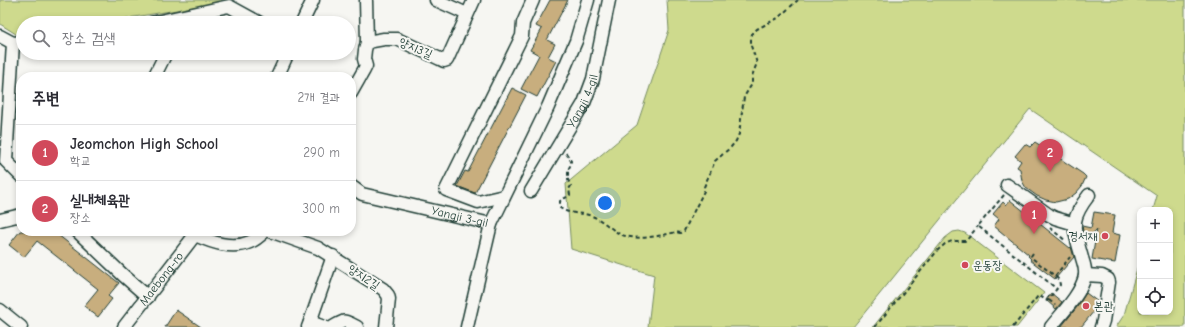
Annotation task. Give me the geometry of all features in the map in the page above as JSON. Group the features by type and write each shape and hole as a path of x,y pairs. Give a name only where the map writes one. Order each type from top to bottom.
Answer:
{"street":[{"path":"305,16 313,0"},
{"path":"356,84 366,66 364,59 367,42 366,0"},
{"path":"436,0 468,14"},
{"name":"양지3길","path":"367,42 397,39 444,61 447,60 474,0"},
{"path":"504,196 478,202 446,190 522,36 523,23 533,0"},
{"path":"491,224 548,107 576,41 588,0"},
{"name":"Yangji 4-gil","path":"531,191 584,103 593,79 609,0"},
{"path":"195,16 229,6 247,16"},
{"path":"0,36 16,41"},
{"path":"16,60 6,161 16,171"},
{"path":"156,72 162,60"},
{"path":"279,72 285,60"},
{"path":"1007,189 1049,215 1075,224"},
{"name":"Yangji 3-gil","path":"356,190 362,194 491,224 467,327"},
{"path":"1052,327 1081,289 1085,275 1085,268 1078,248 1074,229 1077,213 1089,195"},
{"path":"0,220 16,216"},
{"path":"83,236 123,276 148,297"},
{"name":"Maebong-ro","path":"124,327 194,236"},
{"path":"201,236 214,243 235,245 249,242 258,236"},
{"name":"양지2길","path":"284,236 318,248 333,256 383,289 388,294 389,299 386,327"},
{"name":"양지2길","path":"324,327 309,324 333,256"},
{"path":"1085,275 1102,276 1108,279 1109,282 1101,327"},
{"path":"0,310 21,327"},
{"path":"333,327 341,321 344,321 357,327"}],"path":[{"path":"562,139 565,152 571,161 568,170 568,180 571,186 569,189 570,195 560,201 560,208 566,212 594,217 620,234 627,236 652,237 676,232 684,232 704,191 716,161 731,147 739,134 744,97 752,84 752,76 757,63 752,46 752,34 757,29 778,18 798,0"},
{"path":"875,327 938,250 945,244 952,241 966,241 1007,189"},
{"path":"978,226 1057,289"},
{"path":"1048,226 1078,248 1055,276"},
{"path":"1013,327 1038,296 1047,301 1057,289 1060,282 1060,280 1032,258 1031,256 1033,253"}],"green space":[{"path":"0,0 228,0 213,4 140,16 16,16 16,34 0,24"},
{"path":"667,0 1185,0 1185,327 1116,327 1124,315 1137,269 1137,315 1173,315 1173,207 1154,207 1157,196 1030,109 853,327 648,327 654,275 571,249 566,184 637,125 669,30"},
{"name":"운동장","path":"959,231 965,233 1044,293 1017,327 873,327 945,238 953,232"}],"building":[{"path":"550,0 568,0 547,40 555,44 548,57 556,61 537,97 521,89 539,55 530,50 542,29 536,26"},
{"path":"512,88 526,95 475,193 457,186 465,171 468,172"},
{"path":"1035,142 1086,177 1082,186 1068,199 1056,202 1046,200 1037,196 1026,188 1022,181 1020,169 1017,167 1021,161 1015,156 1025,144 1030,147"},
{"path":"1010,200 1070,248 1071,247 1074,257 1055,279 1030,260 1029,255 994,226 999,219 993,214 1003,202 1006,205"},
{"name":"경서재","path":"1094,212 1115,215 1112,233 1120,235 1115,263 1092,259 1097,229 1085,242 1082,226 1091,228"},
{"path":"16,236 59,236 119,283 108,296 112,299 98,317 84,306 98,289 37,241 24,257 9,245"},
{"path":"1051,293 1062,302 1056,309 1046,300"},
{"name":"본관","path":"1086,293 1098,302 1098,306 1081,327 1061,327 1077,307"},
{"path":"176,310 201,327 165,327"}],"place":[{"name":"실내체육관","path":"1050,172"},
{"name":"Jeomchon High School","path":"1034,234"},
{"name":"경서재","path":"1105,236"},
{"name":"운동장","path":"965,265"},
{"name":"본관","path":"1086,306"}]}
